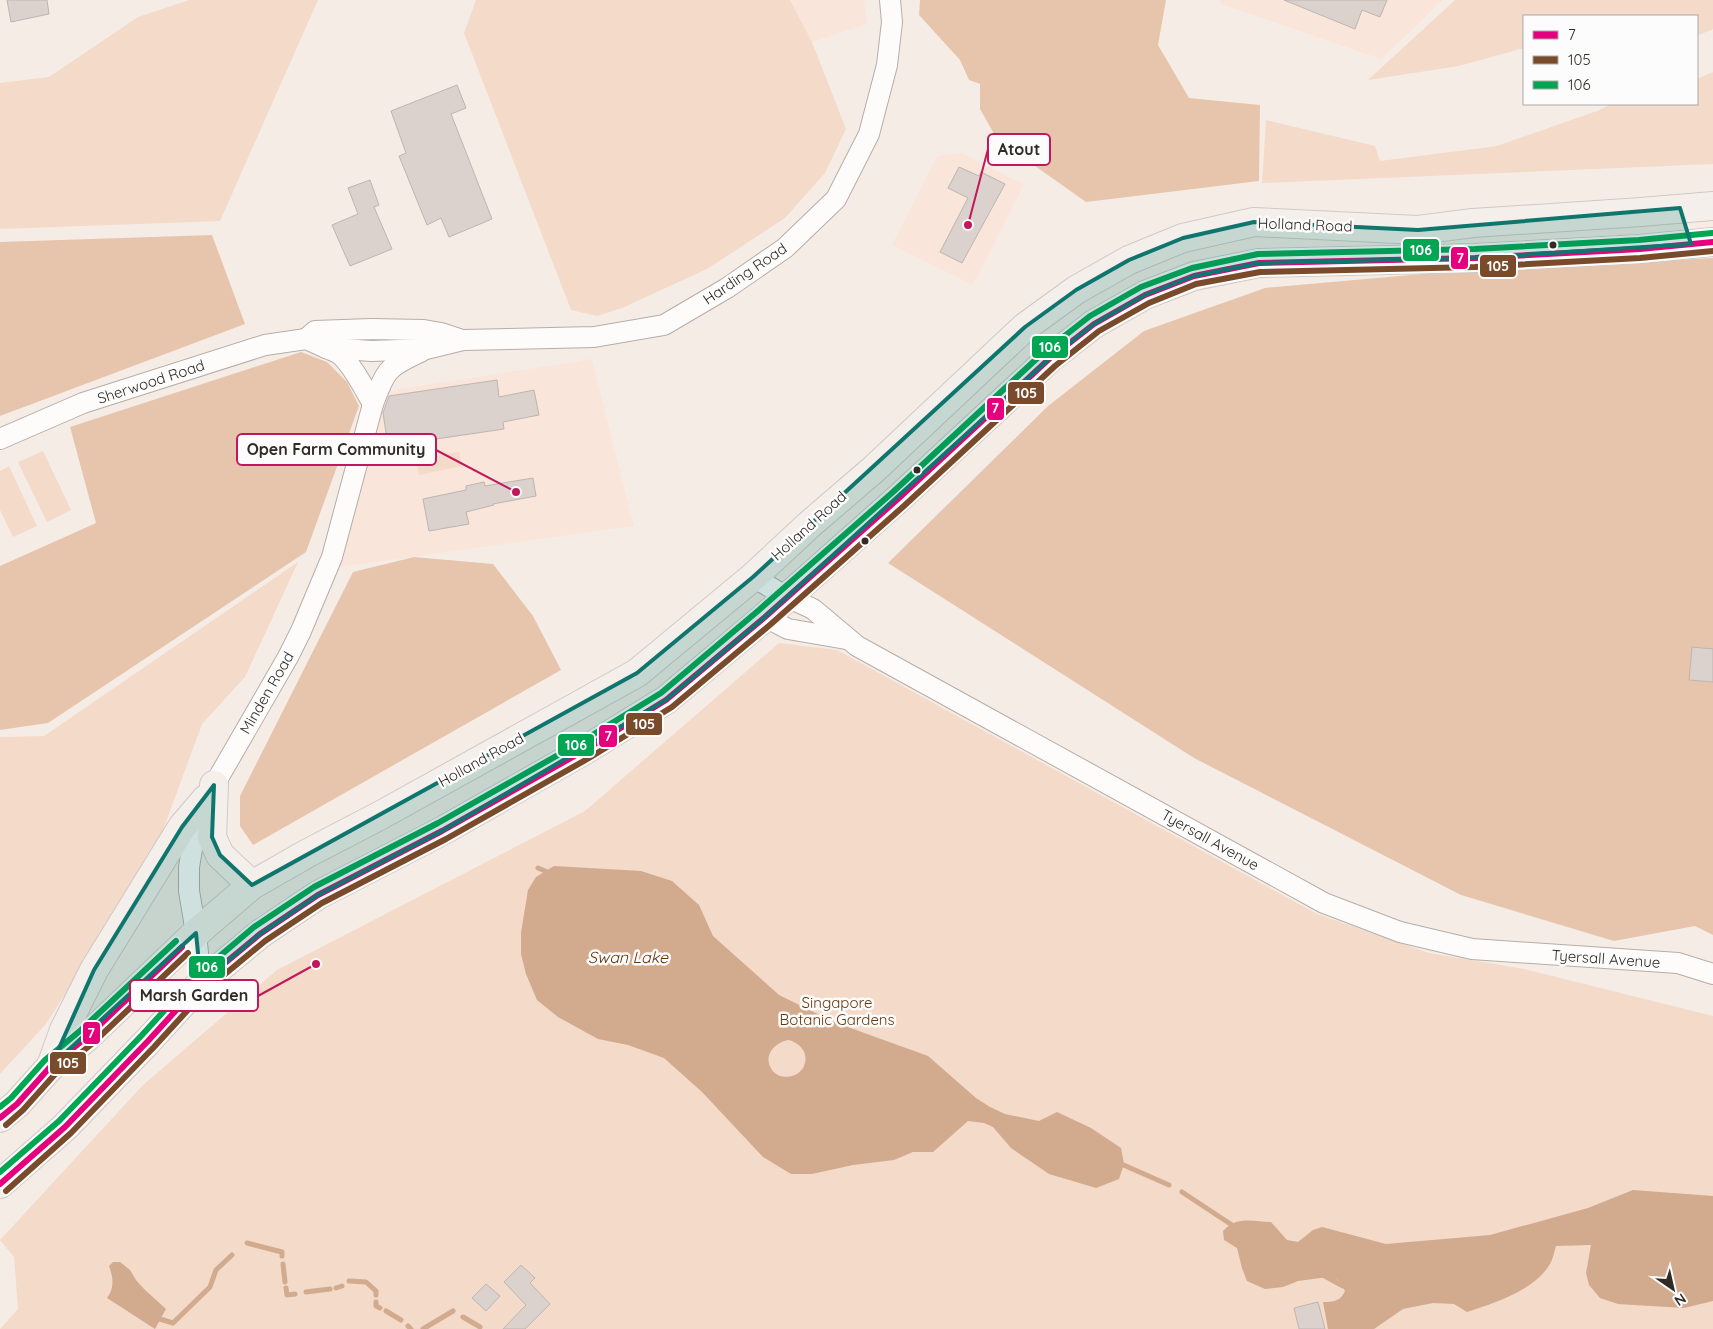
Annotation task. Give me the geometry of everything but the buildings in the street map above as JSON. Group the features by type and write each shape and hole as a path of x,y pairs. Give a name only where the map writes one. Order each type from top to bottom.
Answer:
{"main road":[{"name":"Holland Road","path":"0,1118 18,1104 51,1066 87,1037 196,933 252,886 308,853 381,815 637,673 753,577 810,524 874,469 1025,327 1076,290 1129,260 1183,238 1254,222 1418,230 1473,223 1713,206"},
{"path":"1680,208 1683,227 1702,243"},
{"path":"0,1184 65,1127 201,983 260,934 318,895 442,831 585,750 666,700 765,617 899,498 1049,359 1094,324 1145,295 1194,276 1259,262 1475,258 1640,249 1702,243"},
{"path":"210,792 212,838 220,855 252,886"},
{"path":"51,1066 64,1030 94,970 182,827 210,792"}],"street":[{"name":"Harding Road","path":"372,351 426,349 463,340 594,338 664,325 727,288 785,248 836,199 869,134 887,65 892,22 890,0"},
{"name":"Harding Road","path":"371,329 424,330 463,340"},
{"name":"Sherwood Road","path":"0,439 83,403 265,345 306,339 316,331 371,329"},
{"name":"Minden Road","path":"371,329 373,404"},
{"path":"306,339 338,354 357,376 373,404"},
{"path":"326,348 372,351"},
{"name":"Minden Road","path":"201,983 196,933 189,891 189,868 194,837 210,792 288,657 332,557 373,404 389,371 426,349"},
{"name":"Tyersall Avenue","path":"753,577 787,597 813,609 846,639 857,646 1324,903 1400,932 1472,949 1678,963 1713,974"},
{"path":"765,617 788,629 846,639"}],"highlighted area":[{"path":"1680,208 1691,244 1475,258 1259,263 1194,276 1145,295 1094,324 1049,359 765,617 666,700 442,831 318,895 260,934 201,983 196,933 51,1066 94,970 182,827 214,785 212,837 220,855 252,885 637,673 753,577 1025,327 1076,290 1129,260 1183,238 1254,222 1418,230"}],"shaded area":[{"path":"790,0 864,0 867,24 812,42"},
{"path":"920,0 1166,0 1158,45 1189,98 1260,105 1259,181 1086,202 997,139 980,109 980,84 969,80 960,60 919,15"},
{"path":"1220,0 1443,0 1381,59 1221,4"},
{"path":"962,153 1024,185 973,285 892,245 937,156"},
{"path":"212,235 245,324 0,416 0,242"},
{"path":"1713,258 1713,935 1695,926 1614,941 1461,895 1194,758 888,563 1048,406 1144,331 1265,288 1444,272"},
{"path":"301,352 327,362 347,382 359,406 306,552 48,723 0,730 0,566 96,523 70,427"},
{"path":"592,359 634,526 332,568 381,392"},
{"path":"414,557 493,564 533,616 561,670 253,845 240,826 240,796 353,572"}],"green space":[{"path":"189,0 318,0 220,221 0,229 0,83 49,77 138,17"},
{"path":"476,0 790,0 812,42 846,129 825,173 785,218 707,269 622,308 597,316 571,310 464,33"},
{"path":"1455,0 1713,0 1713,29 1698,36 1698,15 1523,15 1523,48 1459,66 1368,80"},
{"path":"1713,72 1713,164 1262,183 1266,120 1375,146 1380,161 1497,146 1610,105 1698,105 1698,79"},
{"path":"43,451 71,510 47,522 18,462"},
{"path":"459,452 462,466 419,475 416,460"},
{"path":"9,466 37,526 13,537 0,510 0,471"},
{"path":"298,562 245,677 202,724 155,852 46,1024 0,1074 0,737 44,736"},
{"name":"Singapore Botanic Gardens","path":"779,643 837,650 1317,914 1429,953 1524,969 1713,1016 1713,1329 0,1329 18,1309 14,1257 0,1240 143,1085 277,970 585,811"}],"water":[{"name":"Swan Lake","path":"554,866 641,871 672,881 699,905 713,936 779,995 834,1022 928,1056 976,1098 1005,1114 1039,1121 1057,1112 1091,1128 1121,1148 1124,1164 1119,1179 1096,1188 1049,1174 1011,1148 993,1127 984,1123 968,1121 933,1152 913,1152 894,1160 853,1165 812,1174 791,1174 763,1157 702,1092 664,1058 628,1045 598,1039 558,1017 537,1000 526,974 521,954 521,933 528,890 536,877","holes":["789,1040 805,1053 804,1066 802,1070 794,1075 789,1077 780,1076 769,1065 769,1055 771,1050 784,1041"]},
{"path":"1633,1190 1713,1196 1713,1301 1684,1308 1618,1304 1600,1298 1589,1285 1586,1273 1591,1245 1556,1246 1550,1264 1534,1282 1513,1295 1489,1304 1467,1312 1454,1304 1433,1303 1403,1309 1374,1329 1328,1329 1323,1302 1330,1302 1341,1297 1345,1291 1338,1280 1328,1277 1298,1281 1283,1287 1265,1289 1247,1281 1237,1248 1224,1240 1223,1231 1233,1223 1251,1220 1271,1222 1287,1240 1298,1242 1313,1230 1322,1227 1386,1244 1490,1235 1588,1208"},
{"path":"113,1262 120,1262 130,1270 144,1289 166,1309 155,1329 107,1298 113,1282 109,1266"}],"waterway":[{"path":"538,868 552,874"},
{"path":"1119,1163 1169,1185"},
{"path":"1182,1192 1235,1227"},
{"path":"247,1243 282,1252 282,1256"},
{"path":"160,1319 173,1323 210,1287 216,1270 232,1255"},
{"path":"283,1264 285,1282"},
{"path":"1321,1274 1343,1286 1347,1284"},
{"path":"349,1281 366,1282 376,1291 376,1295"},
{"path":"336,1288 342,1286"},
{"path":"286,1288 287,1295 295,1294"},
{"path":"306,1292 330,1289"},
{"path":"376,1302 376,1306 380,1308"},
{"path":"386,1311 401,1320"},
{"path":"423,1329 453,1311"},
{"path":"463,1317 480,1327"},
{"path":"408,1326 411,1329"}],"transit line":[{"name":"106","path":"0,1172 59,1121 195,977 254,927 314,887 438,823 581,742 661,693 893,492 1044,352 1090,316 1141,287 1192,268 1258,254 1475,249 1639,240 1712,233"},
{"name":"7","path":"0,1184 65,1127 201,983 260,934 318,895 442,831 585,750 666,700 765,617 899,498 1049,359 1094,324 1145,295 1194,276 1259,263 1475,258 1640,249 1713,242"},
{"name":"105","path":"6,1191 71,1133 207,989 265,941 322,903 446,839 589,758 672,707 771,624 905,505 1055,366 1099,331 1149,303 1196,284 1260,272 1475,267 1640,258 1713,251"},
{"name":"106","path":"0,1107 11,1098 45,1060 81,1030 176,941"},
{"name":"7","path":"0,1118 17,1104 51,1066 87,1037 182,947"},
{"name":"105","path":"6,1125 23,1110 57,1072 93,1043 188,953"}],"place":[{"name":"Atout","path":"968,225"},
{"name":"Open Farm Community","path":"516,492"},
{"name":"Marsh Garden","path":"316,964"}]}
